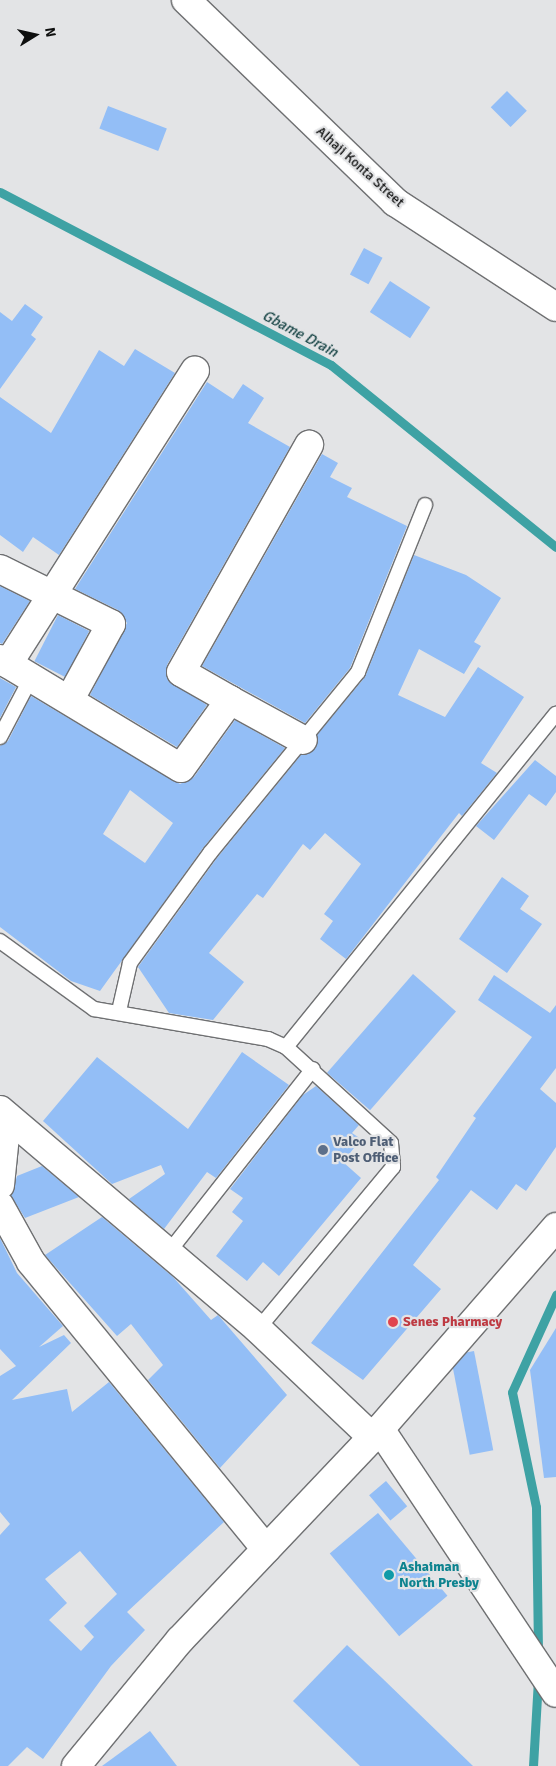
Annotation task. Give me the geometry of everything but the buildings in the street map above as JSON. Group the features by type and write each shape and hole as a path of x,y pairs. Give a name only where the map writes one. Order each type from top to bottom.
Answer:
{"street":[{"name":"Alhaji Konta Street","path":"186,0 395,202 556,307"},
{"path":"195,372 50,596 4,662 32,676 180,768 230,700"},
{"path":"303,740 181,672 309,445"},
{"path":"0,569 50,596 111,624 70,699"},
{"path":"3,1113 258,1329 376,1433 528,1648 554,1690"},
{"path":"0,1185 3,1113"},
{"path":"0,1206 30,1262 266,1548"},
{"path":"76,1766 180,1640 376,1433 556,1227"}],"lane":[{"path":"119,1011 130,963 210,853 358,672 425,505"},
{"path":"0,737 32,676"},
{"path":"286,1047 556,714"},
{"path":"0,940 94,1009 119,1011 268,1039 286,1047 313,1069 391,1144 394,1160 258,1329"},
{"path":"168,1253 313,1069"}],"waterway":[{"name":"Gbame Drain","path":"0,192 331,365 556,547"},
{"path":"538,1651 536,1507 512,1392 556,1295"},
{"path":"533,1766 538,1679"}],"place":[{"name":"Valco Flat Post Office","path":"323,1150"},
{"name":"Senes Pharmacy","path":"393,1322"},
{"name":"Ashaiman North Presby","path":"389,1575"}]}
